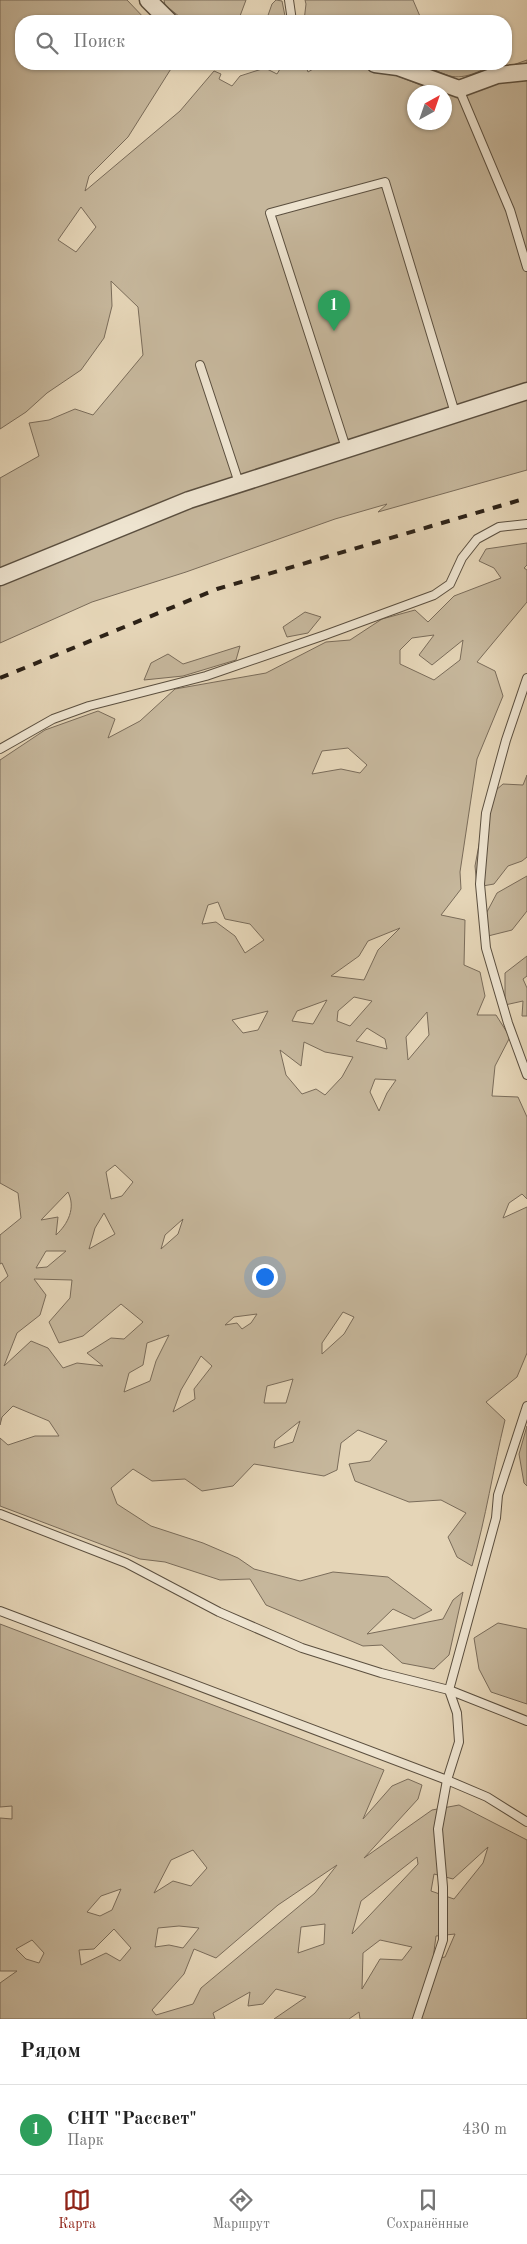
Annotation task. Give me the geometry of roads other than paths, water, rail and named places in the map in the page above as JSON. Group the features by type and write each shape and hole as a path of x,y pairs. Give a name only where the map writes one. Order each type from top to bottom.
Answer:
{"street":[{"path":"148,0 164,15"},
{"path":"404,70 458,89 497,75 527,72"},
{"path":"0,577 190,500 527,391"}],"lane":[{"path":"289,0 291,15"},
{"path":"458,89 510,210 527,266"},
{"path":"346,448 270,213 385,182 455,413"},
{"path":"200,365 239,483"},
{"path":"0,749 53,719 89,706 206,676 325,636 434,595 450,584 462,558 477,540 499,527 527,524"},
{"path":"527,678 506,740 486,813 480,884 486,948 508,1023 527,1074"},
{"path":"417,2019 443,1940 444,1887 438,1829 447,1780 459,1742 457,1713 450,1690 496,1518 498,1495 527,1406"},
{"path":"0,1514 126,1563 218,1612 302,1648 382,1673 450,1690 527,1720"},
{"path":"0,1611 447,1780 487,1797 527,1822"}],"railway":[{"path":"0,678 217,589 527,498"}],"place":[{"name":"СНТ \"Рассвет\"","path":"334,331"}]}
